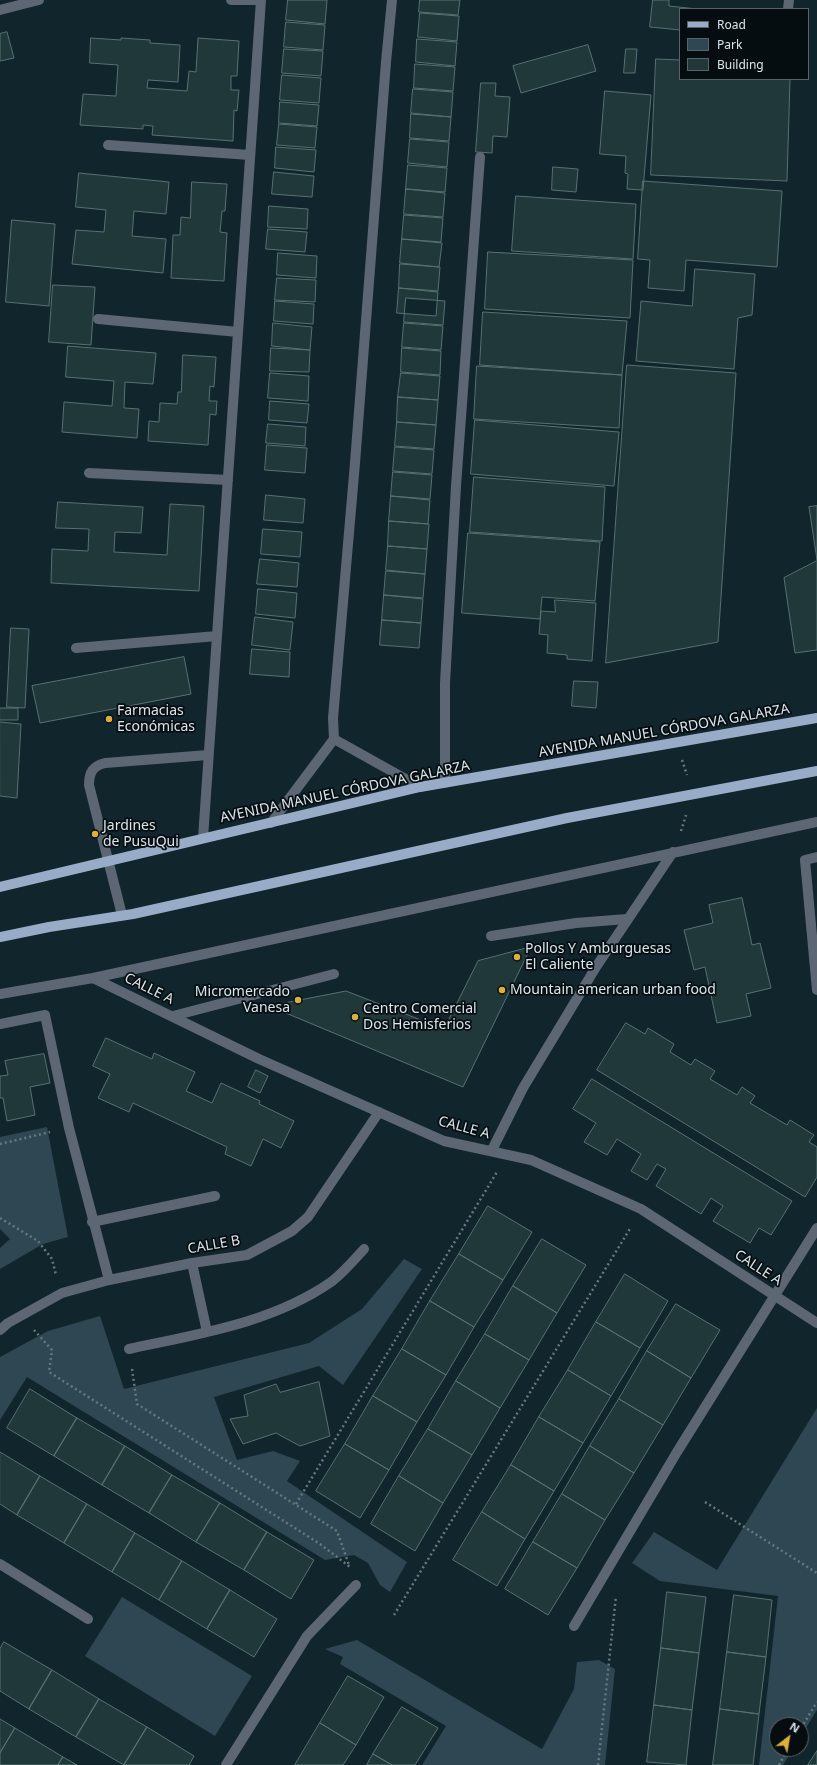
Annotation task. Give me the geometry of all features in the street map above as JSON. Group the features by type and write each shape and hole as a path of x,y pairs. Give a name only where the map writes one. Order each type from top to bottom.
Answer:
{"main road":[{"name":"AVENIDA MANUEL CÓRDOVA GALARZA","path":"1,885 108,863 203,838 420,787 817,718"},
{"path":"0,937 122,915 567,818 817,771"}],"street":[{"path":"0,10 39,0"},
{"path":"203,838 261,0 231,0"},
{"path":"271,823 334,739 332,718 356,463 392,0"},
{"path":"108,145 250,155"},
{"path":"445,783 446,683 456,486 480,157"},
{"path":"98,319 238,332"},
{"path":"89,473 228,480"},
{"path":"76,648 217,636"},
{"path":"334,739 420,787"},
{"path":"122,915 89,785 89,775 92,769 97,765 105,763 208,755"},
{"path":"0,994 93,978 817,822"},
{"path":"492,1150 523,1088 596,967 673,852"},
{"path":"817,857 805,860 817,990"},
{"path":"490,936 576,923 627,919"},
{"path":"173,1016 334,974"},
{"name":"CALLE A","path":"93,978 259,1059 444,1141 492,1150 531,1160 641,1209 817,1323"},
{"path":"0,1024 44,1015 92,1222 109,1280"},
{"name":"CALLE B","path":"0,1330 21,1316 62,1293 109,1280 192,1263 247,1255 275,1241 308,1218 379,1112"},
{"path":"92,1222 215,1196"},
{"path":"574,1626 677,1452 817,1228"},
{"path":"129,1349 248,1322 292,1304 332,1281 364,1249"},
{"path":"192,1263 208,1332"},
{"path":"0,1564 88,1619"},
{"path":"226,1765 307,1636 356,1585"}],"path":[{"path":"0,1144 69,1128"},
{"path":"296,1504 508,1154"},
{"path":"394,1615 641,1209"},
{"path":"0,1218 38,1241 52,1259 62,1293"},
{"path":"21,1316 52,1350 49,1372 320,1544 350,1567"},
{"path":"129,1349 137,1404 337,1531 356,1585"},
{"path":"705,1502 817,1573"},
{"path":"598,1765 616,1593"},
{"path":"808,1717 817,1702"}],"green space":[{"path":"47,1127 68,1237 43,1244 0,1269 0,1248 10,1239 0,1229 0,1137"},
{"path":"404,1259 422,1269 343,1385 319,1366 214,1397 237,1460 273,1451 300,1461 287,1481 407,1562 390,1592 380,1585 368,1563 354,1555 325,1560 27,1377 0,1420 0,1357 48,1331 100,1316 124,1389 309,1343 362,1309"},
{"path":"817,1408 817,1710 809,1723 809,1717 769,1717 769,1757 788,1757 783,1765 759,1765 778,1596 660,1581 632,1563 654,1532 717,1570"},
{"path":"122,1597 252,1676 215,1736 85,1656"},
{"path":"357,1640 542,1749 574,1689 577,1662 599,1660 615,1669 605,1765 422,1765 446,1726 340,1664 343,1657 325,1649"}],"building":[{"path":"288,0 327,0 325,24 286,20"},
{"path":"420,0 460,0 458,15 419,12"},
{"path":"653,0 669,0 669,6 688,8 679,8 679,30 650,27"},
{"path":"420,13 459,16 457,41 418,37"},
{"path":"286,22 325,25 323,50 284,47"},
{"path":"7,32 14,58 0,61 0,34"},
{"path":"91,38 150,40 150,43 180,45 178,82 148,80 147,88 187,91 189,71 196,72 198,38 239,41 237,76 231,76 231,90 239,90 237,111 234,110 233,141 152,135 153,126 143,125 143,129 80,125 83,94 116,96 118,65 90,63"},
{"path":"417,39 457,42 455,66 416,62"},
{"path":"588,45 596,71 521,93 513,66"},
{"path":"284,49 323,51 321,76 282,73"},
{"path":"626,49 637,49 635,73 624,73"},
{"path":"656,59 679,60 679,80 790,80 787,181 651,175"},
{"path":"415,64 455,67 453,91 414,88"},
{"path":"282,75 321,78 319,103 280,100"},
{"path":"481,83 496,83 495,96 510,97 507,137 493,136 492,153 476,152"},
{"path":"413,89 453,92 451,117 411,113"},
{"path":"605,91 651,95 643,190 627,189 628,174 625,173 626,156 600,154"},
{"path":"280,102 319,105 317,126 279,123"},
{"path":"411,114 451,117 449,141 410,138"},
{"path":"279,124 317,127 315,148 277,145"},
{"path":"410,139 449,142 447,167 408,163"},
{"path":"276,147 316,150 314,172 275,168"},
{"path":"408,165 447,168 445,192 406,189"},
{"path":"553,167 578,169 576,192 552,190"},
{"path":"274,172 314,176 312,197 272,194"},
{"path":"79,173 169,182 166,214 134,211 132,236 166,239 163,273 72,264 76,230 104,232 106,210 76,207"},
{"path":"643,181 782,191 777,267 686,260 684,291 648,288 650,260 638,259"},
{"path":"192,182 227,184 225,211 222,211 220,232 227,233 224,281 171,278 173,235 180,235 181,217 190,218"},
{"path":"406,189 445,193 443,217 404,214"},
{"path":"516,196 636,204 633,259 512,251"},
{"path":"269,206 308,209 307,229 268,227"},
{"path":"404,215 443,218 441,242 402,239"},
{"path":"12,220 55,224 49,306 6,302"},
{"path":"268,229 307,232 305,252 266,249"},
{"path":"402,239 442,243 439,267 400,263"},
{"path":"488,252 633,260 630,318 485,309"},
{"path":"278,253 317,256 316,278 277,275"},
{"path":"400,264 440,267 438,291 399,288"},
{"path":"695,269 755,274 752,315 738,318 734,369 636,361 641,301 692,306"},
{"path":"277,278 316,280 315,302 275,300"},
{"path":"53,285 95,287 91,345 49,342"},
{"path":"399,288 438,292 436,316 397,313"},
{"path":"406,298 445,301 443,325 404,322"},
{"path":"275,301 314,304 313,324 274,321"},
{"path":"483,312 627,321 622,375 480,365"},
{"path":"273,323 312,327 310,350 272,346"},
{"path":"404,323 443,326 441,350 402,347"},
{"path":"68,346 156,353 153,384 125,382 124,408 139,409 137,438 62,432 64,402 112,406 114,381 66,377"},
{"path":"271,348 310,350 309,372 270,371"},
{"path":"402,348 441,351 440,375 401,372"},
{"path":"183,355 216,357 214,387 210,386 209,401 217,401 216,415 210,414 208,445 148,441 149,421 159,422 160,403 177,404 178,392 181,392"},
{"path":"627,365 736,373 718,642 606,663"},
{"path":"477,366 622,375 619,428 474,419"},
{"path":"270,373 309,376 308,401 268,398"},
{"path":"401,373 440,376 438,400 398,397"},
{"path":"398,397 438,400 436,425 397,422"},
{"path":"270,401 309,404 307,423 269,420"},
{"path":"475,420 619,432 614,486 471,474"},
{"path":"397,422 436,425 434,449 395,446"},
{"path":"268,424 306,427 305,446 266,443"},
{"path":"267,445 307,448 305,473 265,470"},
{"path":"395,447 434,450 432,474 393,471"},
{"path":"393,472 432,475 430,499 391,496"},
{"path":"474,477 605,487 602,541 470,532"},
{"path":"266,495 305,499 303,523 264,520"},
{"path":"391,496 430,500 428,524 389,521"},
{"path":"58,502 143,507 141,533 115,532 114,552 167,555 170,504 204,506 199,591 51,583 52,549 88,551 89,529 56,528"},
{"path":"817,506 817,560 809,507"},
{"path":"389,521 429,524 427,549 388,546"},
{"path":"263,529 302,532 300,557 261,554"},
{"path":"468,533 600,542 595,601 542,597 540,619 462,613"},
{"path":"388,546 427,549 425,574 386,570"},
{"path":"260,559 299,563 297,587 257,584"},
{"path":"817,561 817,650 795,653 784,578"},
{"path":"386,571 425,574 423,598 384,595"},
{"path":"258,589 297,593 295,618 256,614"},
{"path":"384,595 423,599 421,623 382,620"},
{"path":"555,600 596,603 592,661 567,659 567,655 547,653 548,635 539,634 541,611 555,612"},
{"path":"255,617 293,622 290,650 252,645"},
{"path":"382,620 421,623 419,648 380,645"},
{"path":"11,628 29,629 25,708 7,707"},
{"path":"252,649 290,652 289,677 250,674"},
{"path":"184,657 191,694 40,723 32,686"},
{"path":"574,681 598,682 596,708 572,706"},
{"path":"0,708 18,708 18,720 0,720"},
{"path":"0,722 21,724 17,798 0,796"},
{"path":"742,898 752,945 760,943 771,988 746,994 751,1016 717,1023 705,967 694,970 684,930 713,923 709,905"},
{"name":"Centro Comercial Dos Hemisferios","path":"531,947 463,1087 269,1006 346,991 444,1029 478,961"},
{"path":"626,1023 645,1034 648,1028 674,1044 670,1052 691,1065 695,1059 715,1071 710,1079 737,1095 742,1087 755,1096 750,1103 787,1125 790,1120 814,1135 809,1142 817,1147 817,1177 805,1197 597,1070"},
{"path":"106,1038 152,1059 154,1053 195,1072 186,1091 212,1103 221,1083 260,1101 259,1104 294,1121 281,1148 263,1139 251,1166 225,1154 227,1147 133,1103 129,1112 98,1098 110,1074 93,1066"},
{"path":"44,1054 50,1083 30,1087 35,1115 7,1121 3,1098 0,1098 0,1076 8,1075 5,1061"},
{"path":"256,1070 268,1076 260,1093 248,1087"},
{"path":"592,1079 792,1201 771,1235 759,1228 750,1243 713,1221 723,1206 711,1198 701,1214 656,1186 666,1169 657,1164 647,1180 631,1171 641,1154 617,1139 607,1155 584,1142 596,1123 573,1109"},
{"path":"488,1206 532,1232 503,1280 459,1254"},
{"path":"542,1239 586,1265 557,1313 513,1286"},
{"path":"459,1254 503,1280 474,1327 430,1301"},
{"path":"625,1274 668,1301 640,1348 596,1322"},
{"path":"513,1286 557,1313 529,1360 485,1334"},
{"path":"430,1301 474,1327 446,1375 402,1349"},
{"path":"676,1304 720,1330 691,1378 647,1351"},
{"path":"596,1322 640,1348 611,1396 568,1370"},
{"path":"485,1334 529,1360 500,1408 456,1381"},
{"path":"402,1349 446,1375 417,1422 373,1396"},
{"path":"647,1351 691,1378 663,1425 619,1399"},
{"path":"568,1370 611,1396 583,1443 539,1417"},
{"path":"456,1381 500,1408 472,1455 428,1429"},
{"path":"319,1382 330,1436 300,1446 276,1433 243,1444 230,1419 248,1416 244,1395 276,1384 280,1392"},
{"path":"30,1389 77,1418 54,1456 7,1428"},
{"path":"373,1396 417,1422 389,1470 345,1444"},
{"path":"619,1399 663,1425 634,1473 590,1446"},
{"path":"539,1417 583,1443 554,1491 511,1465"},
{"path":"77,1418 125,1446 102,1485 54,1456"},
{"path":"428,1429 472,1455 443,1503 399,1476"},
{"path":"345,1444 389,1470 360,1518 316,1491"},
{"path":"125,1446 172,1475 149,1513 102,1485"},
{"path":"590,1446 634,1473 605,1520 562,1494"},
{"path":"0,1452 40,1476 17,1515 0,1504"},
{"path":"511,1465 554,1491 525,1539 482,1512"},
{"path":"172,1475 220,1503 196,1542 149,1513"},
{"path":"40,1476 87,1504 64,1543 17,1515"},
{"path":"399,1476 443,1503 415,1551 371,1524"},
{"path":"562,1494 605,1520 577,1568 533,1542"},
{"path":"220,1503 267,1532 244,1570 196,1542"},
{"path":"87,1504 135,1533 112,1572 64,1543"},
{"path":"482,1512 525,1539 497,1586 453,1560"},
{"path":"267,1532 314,1560 291,1599 244,1570"},
{"path":"135,1533 182,1561 159,1600 112,1572"},
{"path":"533,1542 577,1568 548,1615 505,1589"},
{"path":"182,1561 230,1590 207,1629 159,1600"},
{"path":"230,1590 277,1619 254,1657 207,1629"},
{"path":"667,1592 706,1597 699,1653 661,1648"},
{"path":"734,1595 772,1600 766,1657 727,1652"},
{"path":"4,1642 52,1670 29,1709 0,1691 0,1649"},
{"path":"661,1648 699,1653 692,1710 654,1705"},
{"path":"727,1652 766,1657 759,1714 720,1709"},
{"path":"52,1670 99,1699 76,1737 29,1709"},
{"path":"348,1676 384,1697 356,1745 320,1723"},
{"path":"99,1699 147,1727 124,1765 76,1737"},
{"path":"654,1705 692,1710 686,1765 647,1762"},
{"path":"402,1707 438,1728 415,1765 392,1765 373,1754"},
{"path":"720,1709 759,1714 753,1765 713,1765"},
{"path":"0,1719 15,1728 0,1753"},
{"path":"320,1723 356,1745 343,1765 295,1765"},
{"path":"147,1727 194,1756 189,1765 124,1765"},
{"path":"15,1728 63,1757 58,1765 0,1765 0,1753"},
{"path":"817,1751 817,1765 808,1765"},
{"path":"373,1754 392,1765 367,1765"},
{"path":"63,1757 77,1765 58,1765"}],"place":[{"name":"Farmacias Económicas","path":"109,719"},
{"name":"Jardines de PusuQui","path":"95,834"},
{"name":"Pollos Y Amburguesas El Caliente","path":"517,957"},
{"name":"Mountain american urban food","path":"502,990"},
{"name":"Micromercado Vanesa","path":"298,1000"},
{"name":"Centro Comercial Dos Hemisferios","path":"355,1017"}]}
